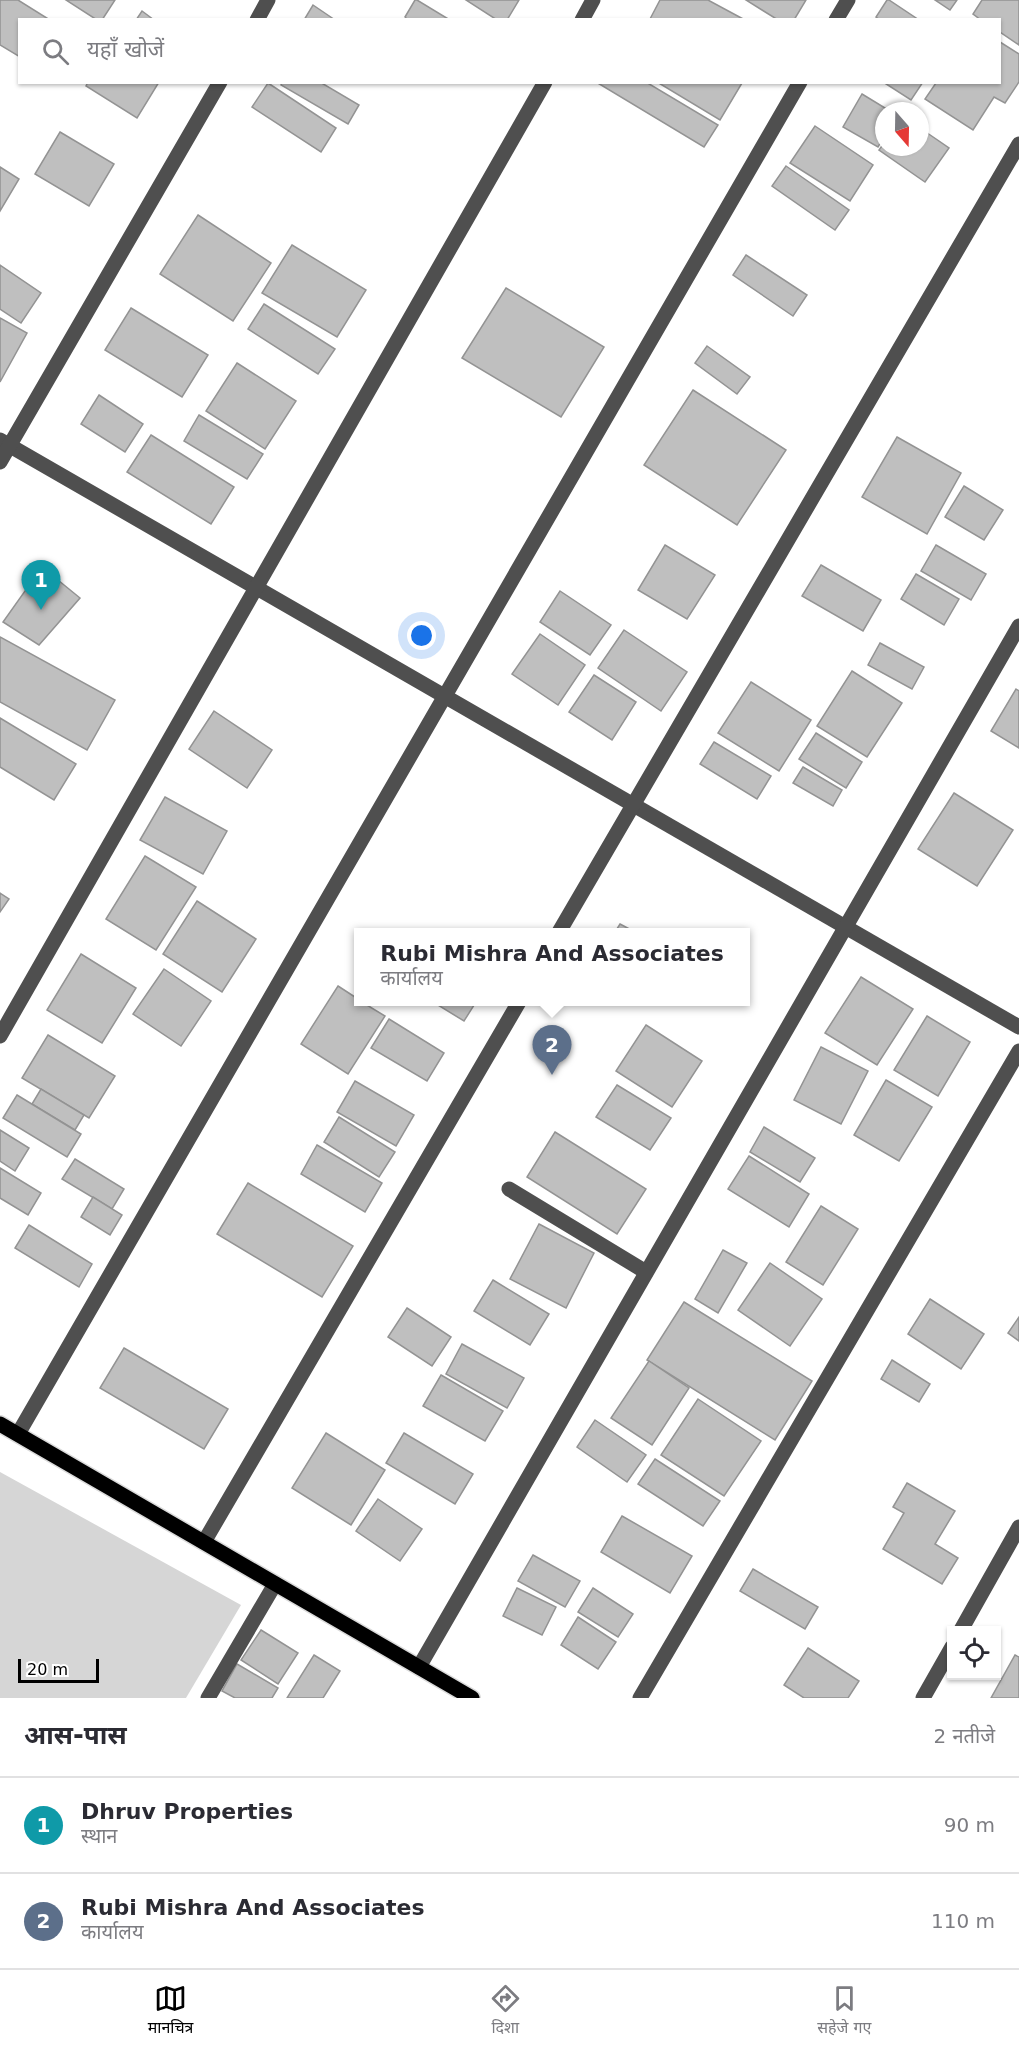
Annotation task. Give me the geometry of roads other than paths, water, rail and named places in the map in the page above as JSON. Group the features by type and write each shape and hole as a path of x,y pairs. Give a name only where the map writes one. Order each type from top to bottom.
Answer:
{"main road":[{"path":"0,1424 472,1698"}],"street":[{"path":"258,18 268,0"},
{"path":"583,18 593,0"},
{"path":"837,18 848,0"},
{"path":"0,462 5,442 219,84"},
{"path":"0,1036 545,84"},
{"path":"18,1434 799,84"},
{"path":"562,928 1019,144"},
{"path":"5,442 1019,1027"},
{"path":"419,1667 1019,626"},
{"path":"204,1542 517,1006"},
{"path":"640,1698 1019,1051"},
{"path":"509,1189 646,1272"},
{"path":"963,1626 1019,1527"},
{"path":"208,1698 275,1584"},
{"path":"923,1698 947,1654"}],"place":[{"name":"Dhruv Properties","path":"41,610"},
{"name":"Rubi Mishra And Associates","path":"552,1075"}]}
